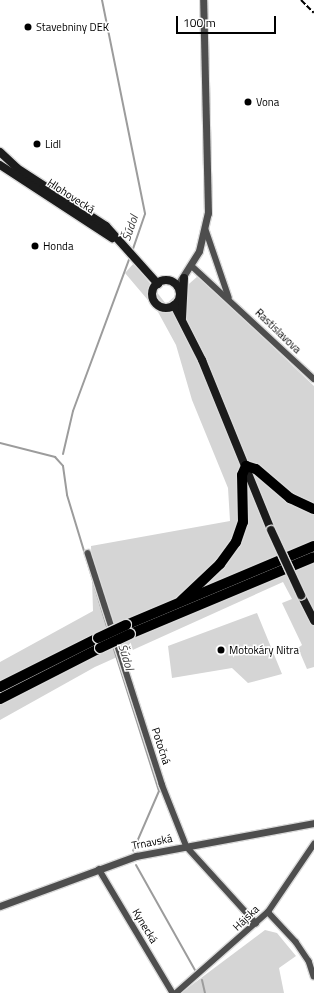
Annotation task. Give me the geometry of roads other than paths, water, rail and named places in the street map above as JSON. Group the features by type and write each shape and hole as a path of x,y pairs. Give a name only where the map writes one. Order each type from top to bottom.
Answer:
{"highway":[{"path":"181,601 220,564 236,542 244,522 242,475 246,466 256,469 290,498 314,509"},
{"path":"0,699 100,648 128,630 181,601 314,546"},
{"path":"0,687 98,638 128,630 314,557"}],"main road":[{"name":"Hlohovecká","path":"0,152 17,168 52,188 106,226 127,248"},
{"name":"Hlohovecká","path":"0,165 127,248"},
{"path":"127,248 158,284"},
{"path":"182,319 184,278"},
{"path":"167,281 177,286 180,296 174,306 165,308 156,303 152,292 158,284 167,281"},
{"path":"174,306 182,319 246,466 271,530 307,611 314,621"}],"street":[{"path":"177,286 192,266 206,230 209,178 203,0"},
{"name":"Rastislavova","path":"206,230 229,298"},
{"name":"Rastislavova","path":"192,266 229,298 314,379"},
{"name":"Potočná","path":"88,553 162,784 188,846 256,924"},
{"path":"307,611 314,627"},
{"name":"Trnavská","path":"0,906 136,856 314,823"},
{"name":"Hájska","path":"176,993 268,912 314,844"},
{"name":"Kynecká","path":"99,869 173,993"},
{"path":"268,912 296,942 314,976"}],"waterway":[{"name":"Šúdol","path":"102,0 145,214 132,251"},
{"name":"Šúdol","path":"63,454 73,411 130,257"},
{"name":"Šúdol","path":"0,443 55,457 63,466 67,495 108,630"},
{"name":"Šúdol","path":"113,646 159,791 133,851"},
{"name":"Šúdol","path":"136,865 196,972"},
{"name":"Šúdol","path":"202,980 205,993"}],"railway":[{"path":"301,0 314,13"}],"place":[{"name":"Stavebniny DEK","path":"28,27"},
{"name":"Vona","path":"248,102"},
{"name":"Lidl","path":"37,144"},
{"name":"Honda","path":"35,246"},
{"name":"Motokáry Nitra","path":"221,650"}]}
